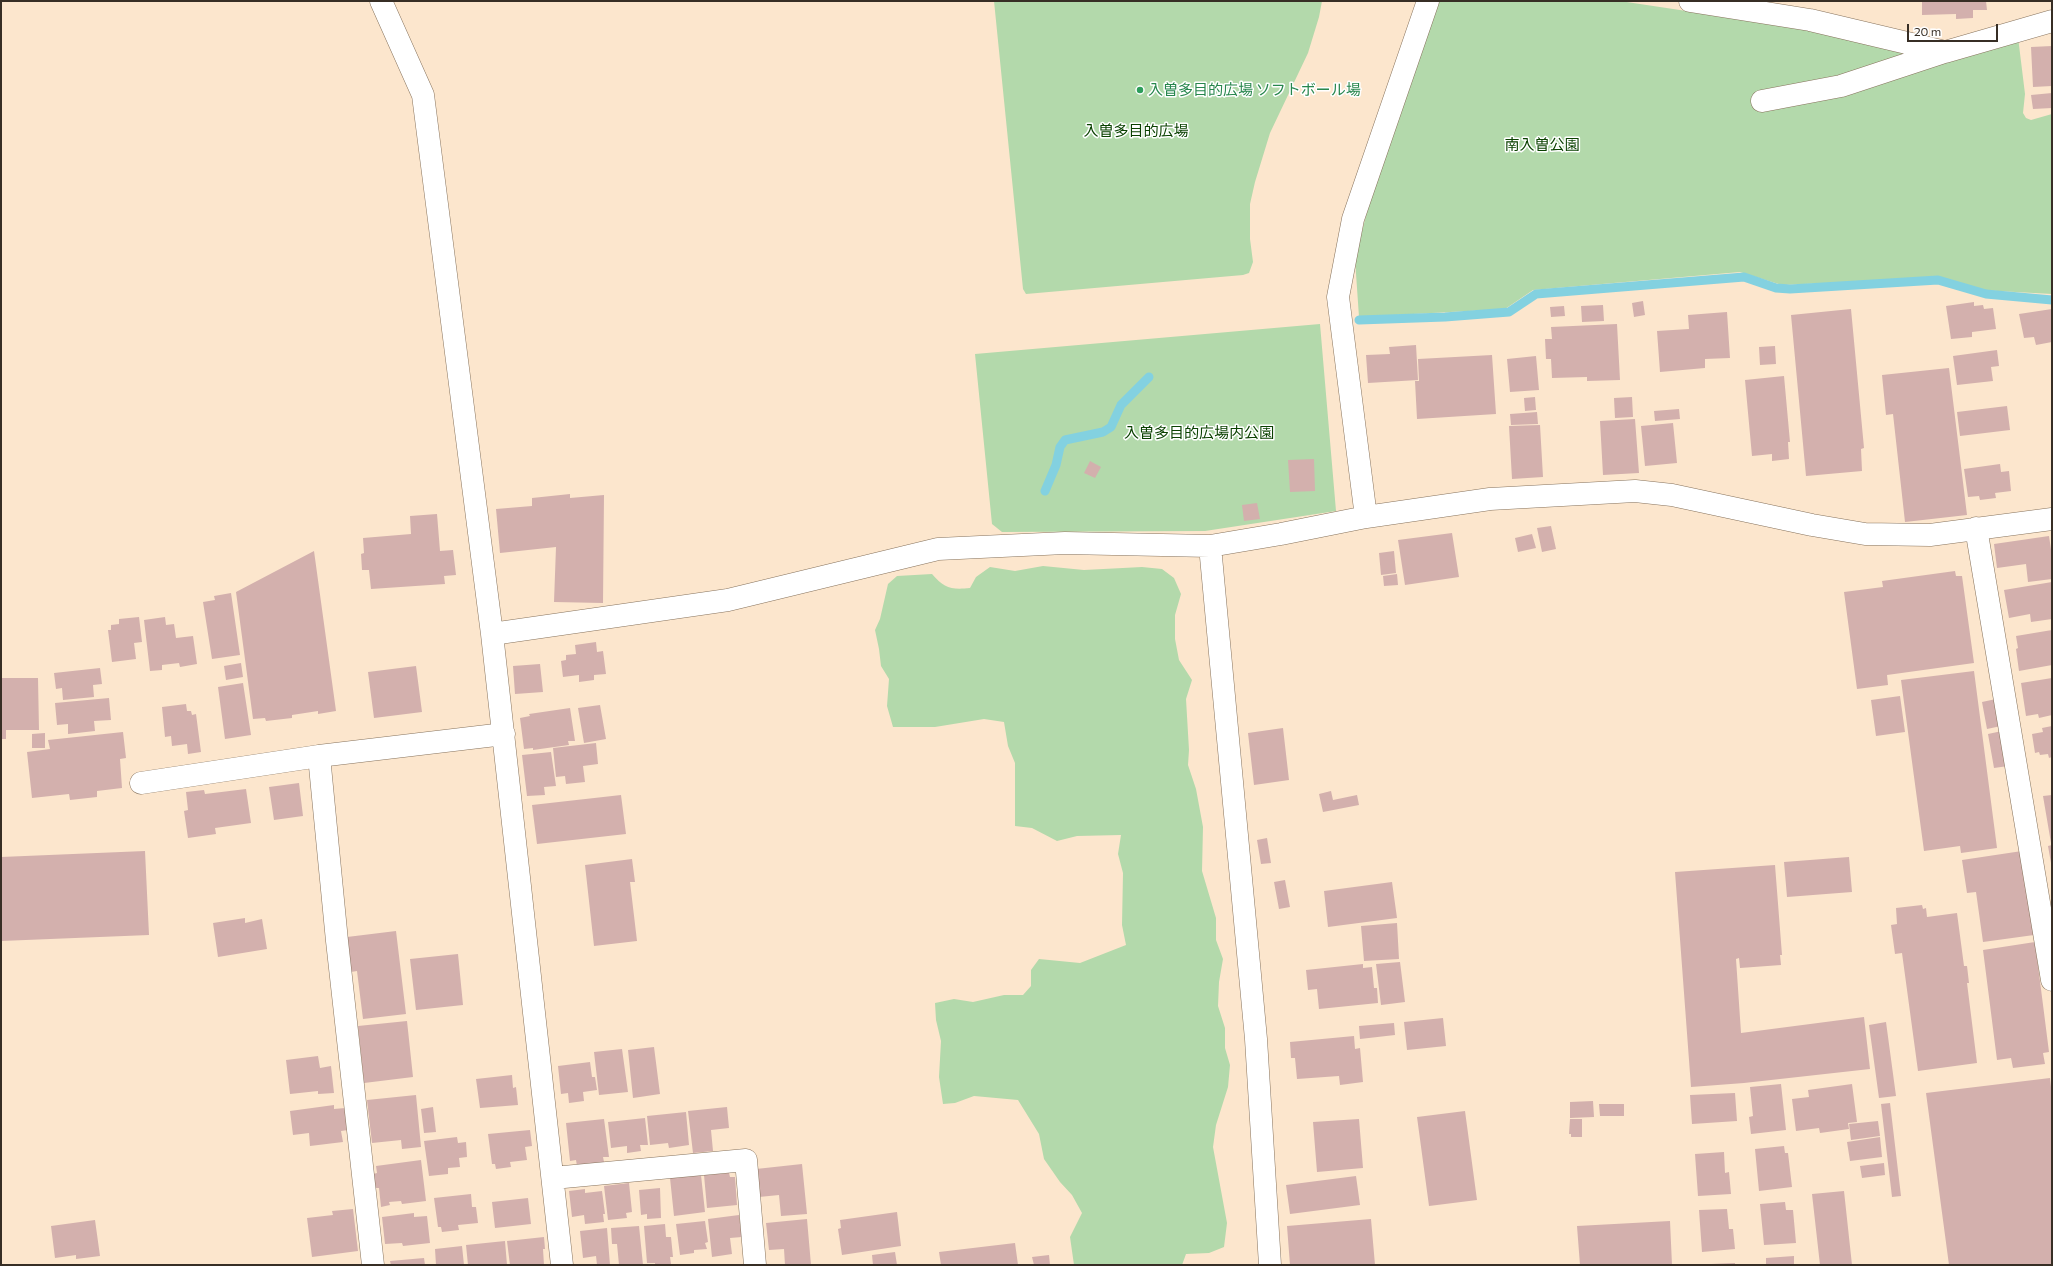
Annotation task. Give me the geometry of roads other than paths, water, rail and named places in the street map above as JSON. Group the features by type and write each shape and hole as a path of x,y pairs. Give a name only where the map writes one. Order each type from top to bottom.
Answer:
{"street":[{"path":"382,1 423,95 492,634 499,707 504,734 562,1265"},
{"path":"1366,516 1338,297 1353,220 1428,1"},
{"path":"1690,1 1810,20 1945,52"},
{"path":"1762,101 1841,86 1945,52 2052,22"},
{"path":"492,634 728,600 938,549 1065,543 1210,546 1281,534 1366,516 1490,499 1635,491 1672,494 1812,525 1865,534 1930,535 2052,519"},
{"path":"1976,528 2052,980"},
{"path":"1210,546 1256,1039 1270,1265"},
{"path":"141,783 319,756 504,734"},
{"path":"319,756 338,949 373,1265"},
{"path":"553,1178 746,1160 755,1265"}],"waterway":[{"path":"1359,320 1445,317 1509,312 1536,294 1744,277 1776,288 1790,289 1938,280 1986,294 2052,300"},
{"path":"1045,491 1056,465 1060,447 1065,440 1103,432 1111,427 1121,405 1149,377"}],"place":[{"name":"入曽多目的広場 ソフトボール場","path":"1140,90"}],"park label":[{"name":"入曽多目的広場","path":"1136,131"},
{"name":"南入曽公園","path":"1542,145"},
{"name":"入曽多目的広場内公園","path":"1199,433"}]}
